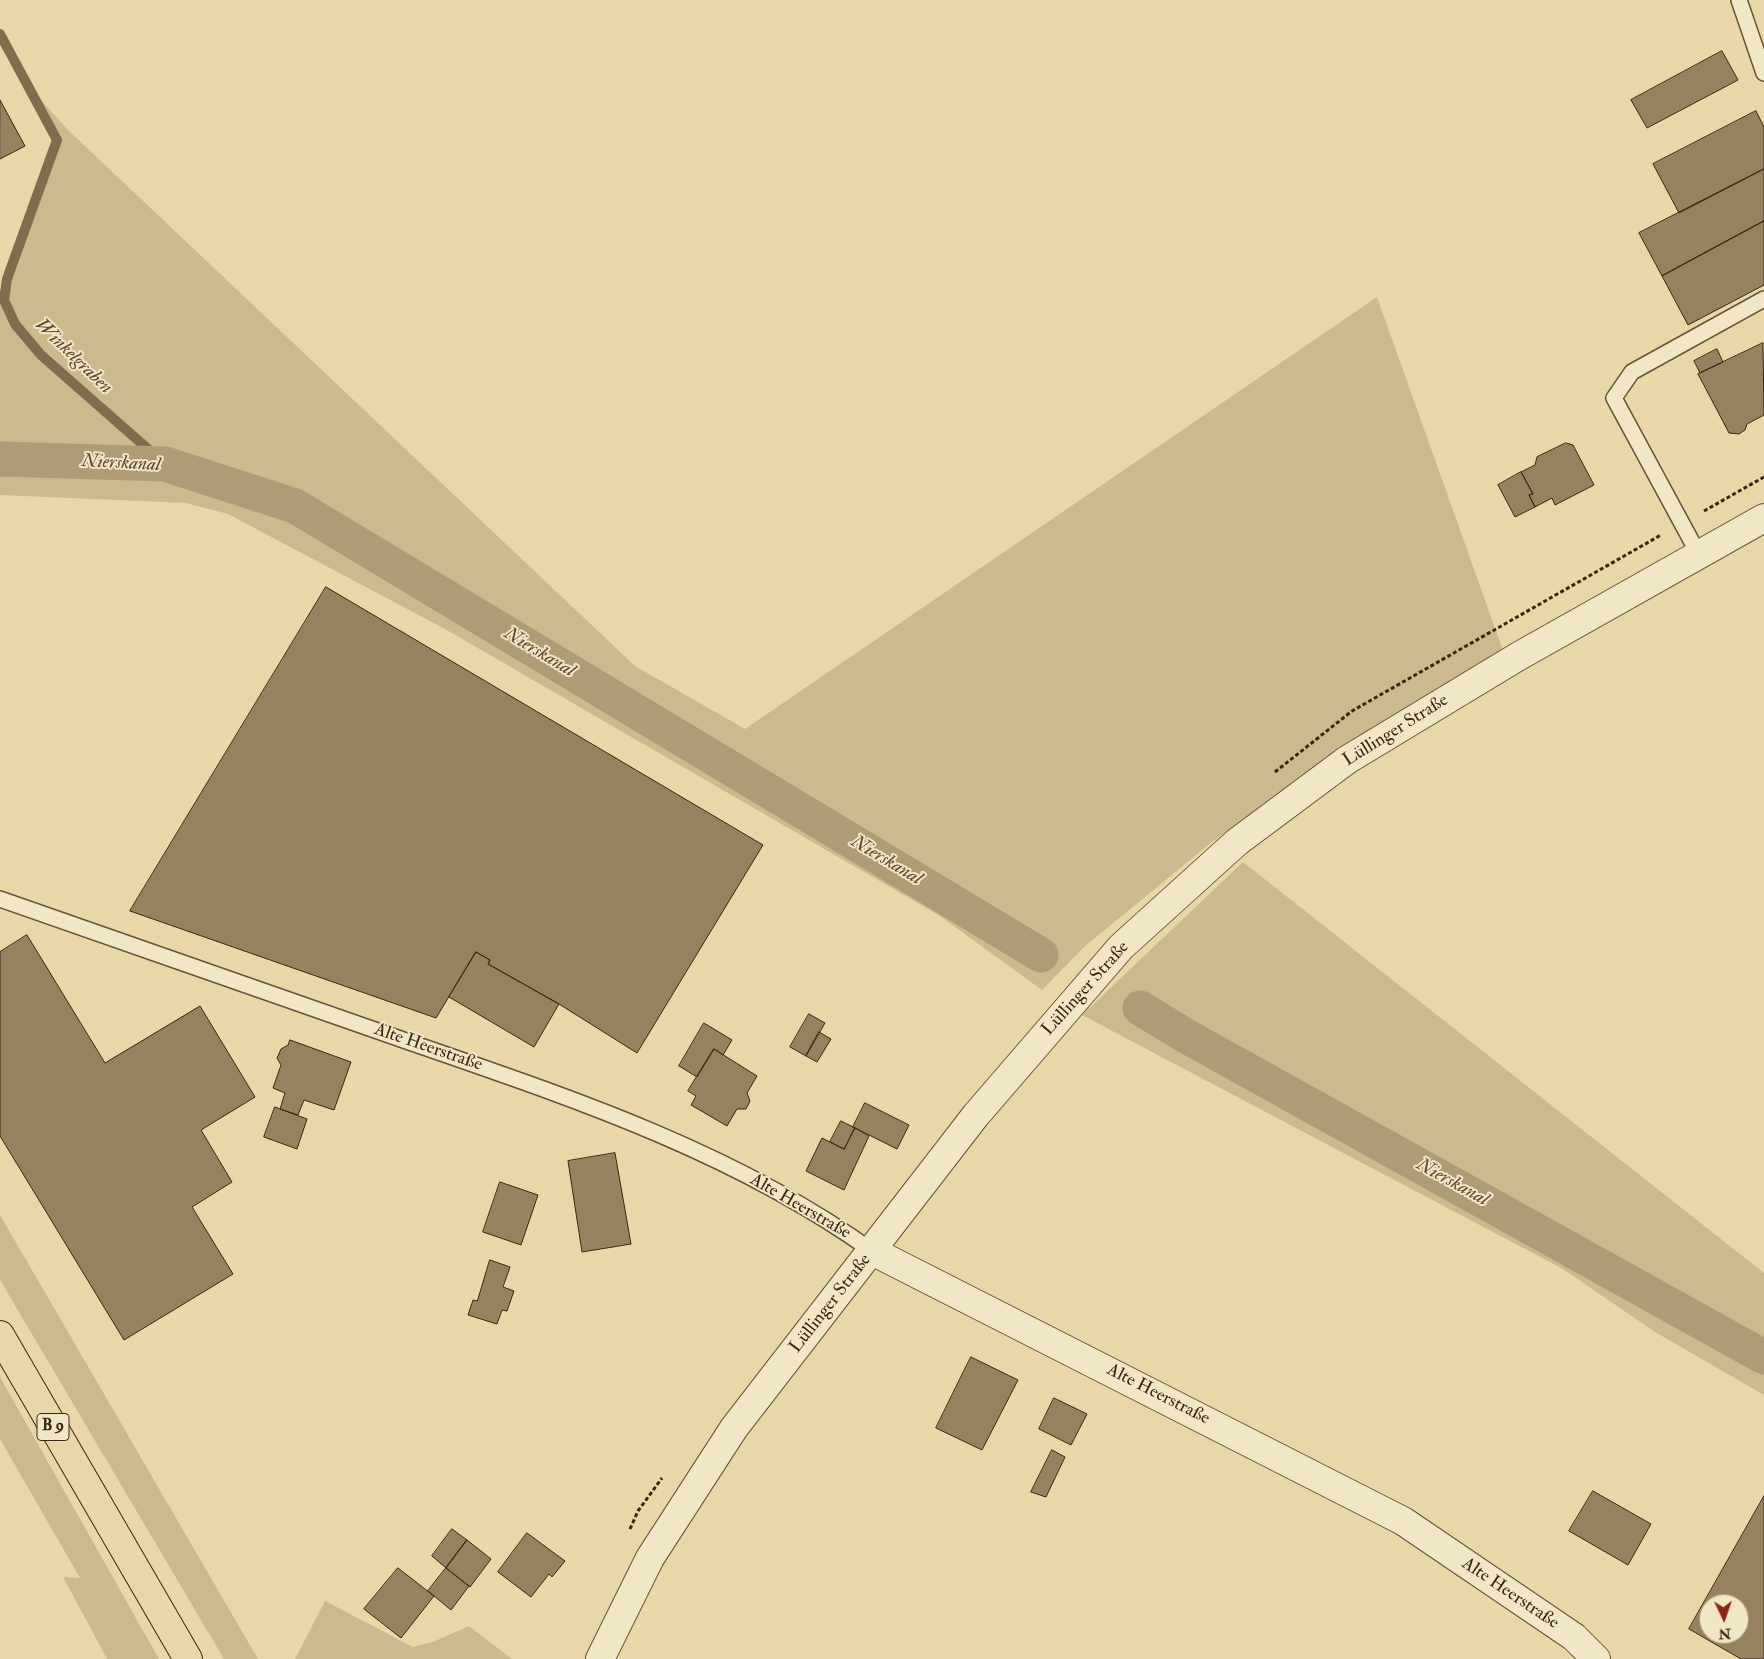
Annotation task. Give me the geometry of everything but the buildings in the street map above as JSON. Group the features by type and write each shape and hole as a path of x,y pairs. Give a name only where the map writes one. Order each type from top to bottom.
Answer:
{"main road":[{"name":"B 9","path":"0,1335 188,1659"}],"street":[{"name":"Lüllinger Straße","path":"600,1659 650,1558 734,1428 976,1116 1121,947 1237,842 1346,760 1519,656 1764,518"},
{"name":"Alte Heerstraße","path":"872,1251 1403,1521 1574,1638 1596,1659"}],"lane":[{"path":"1740,0 1764,73"},
{"path":"1699,555 1614,398 1632,372 1764,299"},
{"name":"Alte Heerstraße","path":"0,899 615,1115 774,1189 828,1220 872,1251"}],"shaded area":[{"path":"41,100 68,130 635,666 745,729 1377,297 1506,659 1327,758 1212,842 1084,947 1042,990 940,916 445,629 228,514 186,503 0,495 0,292 3,290 55,140"},
{"path":"1243,862 1764,1273 1764,1395 1655,1332 1563,1269 1082,1015"},
{"path":"0,1215 258,1659 224,1659 0,1280"},
{"path":"0,1377 159,1659 107,1659 63,1577 80,1578 0,1439"},
{"path":"325,1601 413,1647 433,1642 469,1626 512,1659 295,1659"}],"waterway":[{"name":"Winkelgraben","path":"0,34 57,140 7,279 4,300 15,324 41,355 165,464"},
{"name":"Nierskanal","path":"0,459 165,464 295,506 1041,955"},
{"name":"Nierskanal","path":"1140,1008 1186,1036 1764,1357"}]}
